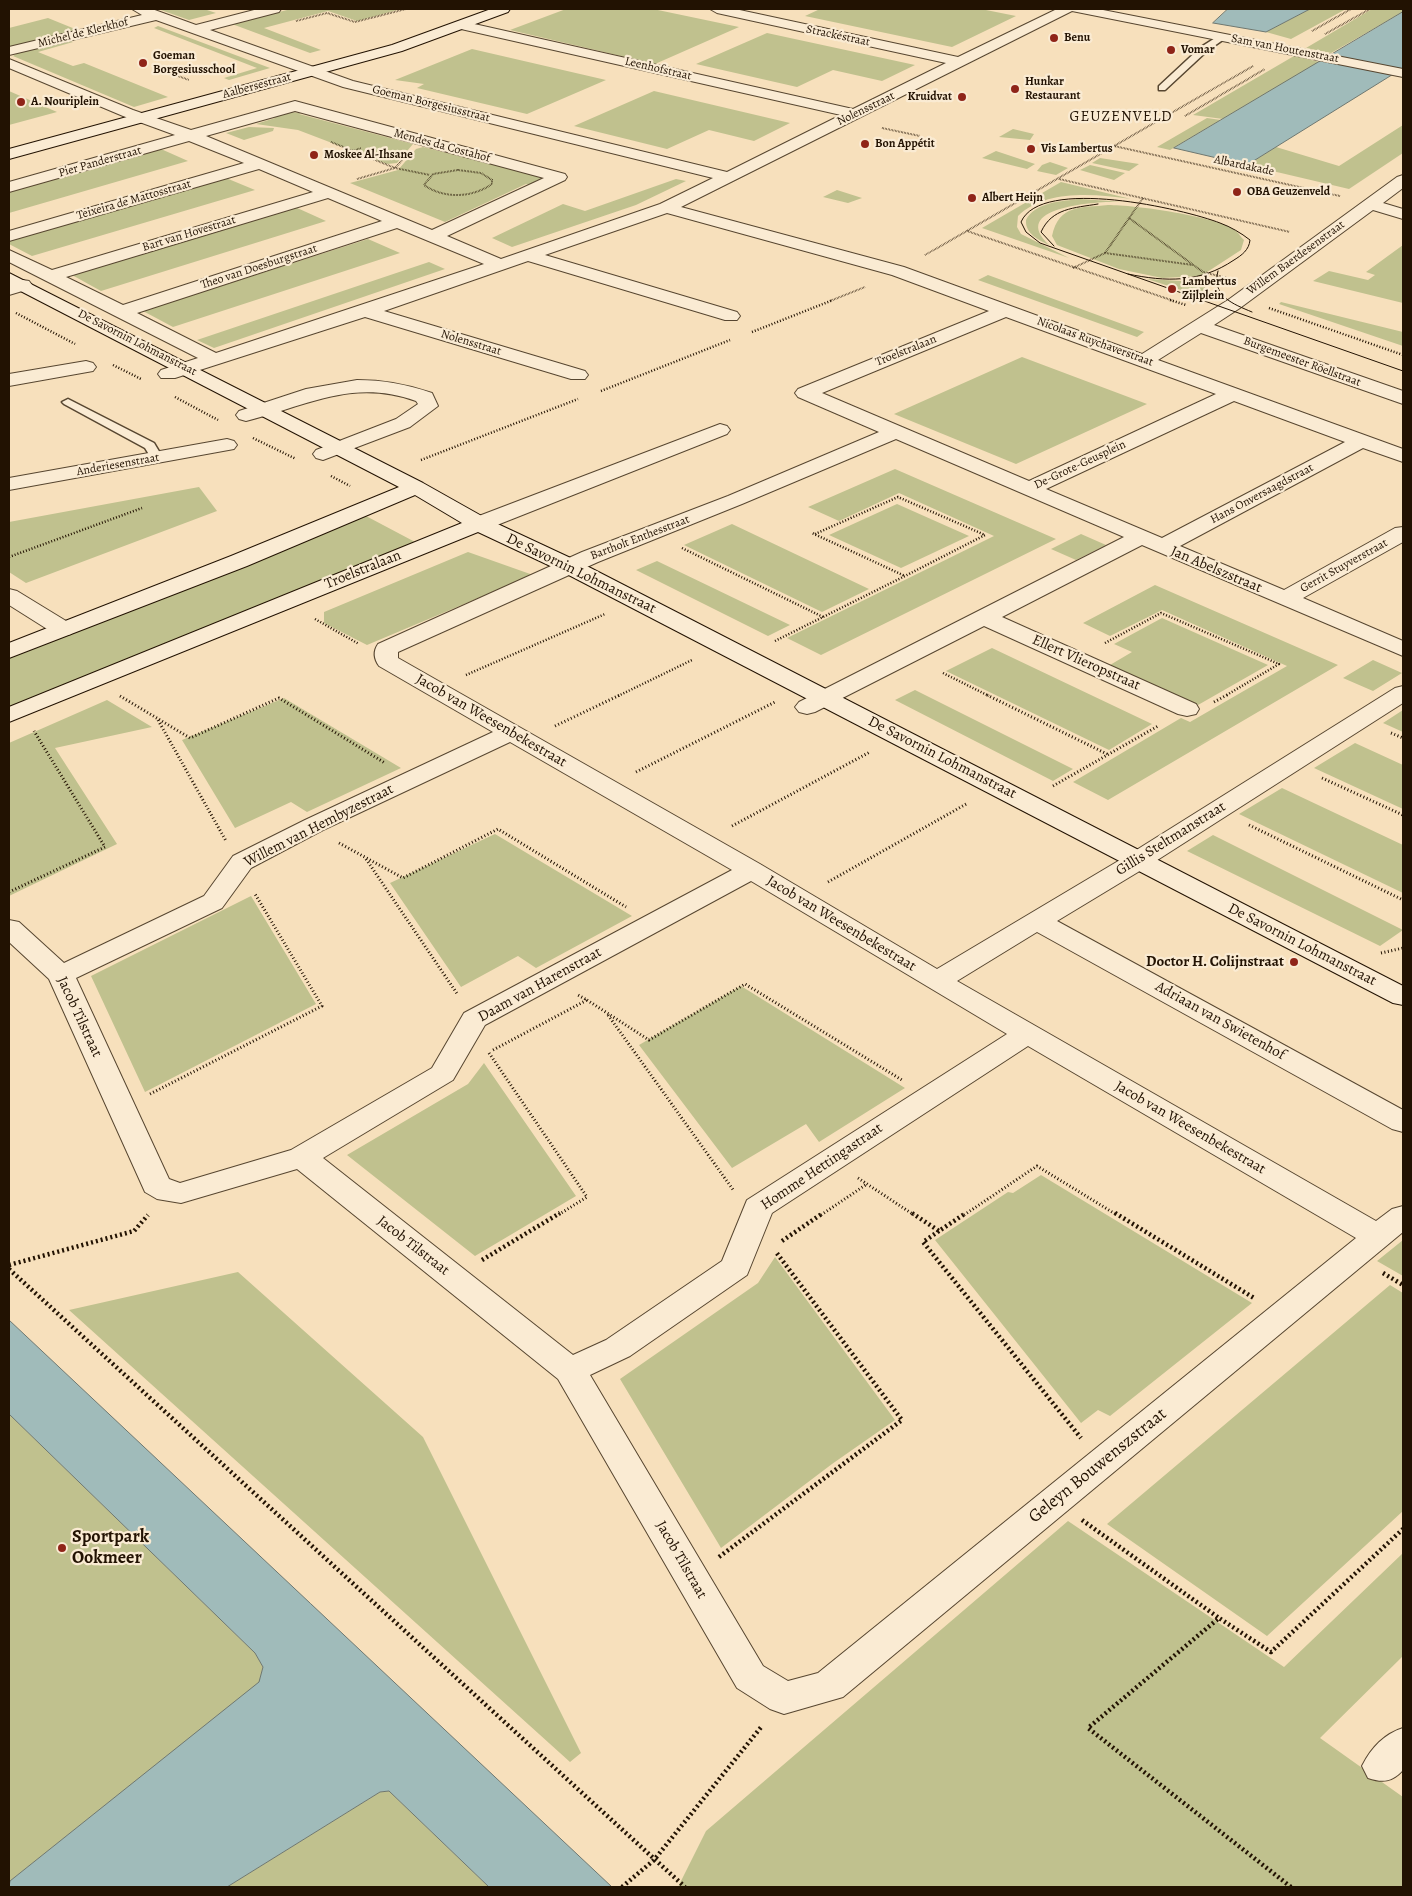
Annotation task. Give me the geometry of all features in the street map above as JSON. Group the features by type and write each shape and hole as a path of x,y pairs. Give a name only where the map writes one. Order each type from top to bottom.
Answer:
{"street":[{"name":"Goeman Borgesiusstraat","path":"139,9 312,72 419,102 729,176"},
{"path":"195,29 274,9"},
{"name":"Aalbersestraat","path":"9,154 397,48 503,9"},
{"name":"Strackéstraat","path":"717,9 960,62"},
{"name":"Nolensstraat","path":"168,374 365,311 666,208 1067,9"},
{"name":"Sam van Houtenstraat","path":"1078,9 1402,73"},
{"path":"1131,19 1150,9"},
{"name":"Michel de Klerkhof","path":"9,51 158,15"},
{"name":"Leenhofstraat","path":"461,25 855,114"},
{"path":"9,63 260,164 499,264"},
{"path":"9,78 29,72"},
{"name":"Mendes da Costahof","path":"191,136 295,106 559,177 433,236"},
{"name":"Pier Panderstraat","path":"9,188 191,136"},
{"name":"Teixeira de Mattosstraat","path":"9,236 260,164"},
{"name":"Willem Baerdesenstraat","path":"1145,360 1218,316 1403,180"},
{"name":"Bart van Hovestraat","path":"50,276 328,193"},
{"path":"1370,204 1403,214"},
{"name":"Nicolaas Ruychaverstraat","path":"666,208 898,271 1403,456"},
{"name":"Theo van Doesburgstraat","path":"121,312 396,222"},
{"name":"De Savornin Lohmanstraat","path":"9,255 214,359"},
{"path":"526,255 731,316"},
{"name":"De Savornin Lohmanstraat","path":"12,287 187,368 259,419"},
{"name":"De Savornin Lohmanstraat","path":"12,287 168,374 259,419 330,459 381,476 569,566 744,657 816,703 1026,802 1403,997"},
{"name":"Troelstralaan","path":"896,432 804,393 1006,310"},
{"name":"Nolensstraat","path":"365,311 578,375"},
{"name":"Burgemeester Röellstraat","path":"1200,326 1403,398"},
{"path":"10,378 86,367"},
{"path":"259,419 346,394 365,384 391,385 425,397 428,406 403,423 330,459"},
{"name":"De-Grote-Geusplein","path":"896,432 1029,489 1235,393"},
{"name":"Troelstralaan","path":"9,715 479,524 720,430"},
{"name":"Bartholt Enthesstraat","path":"386,649 569,566 735,500 896,432"},
{"name":"Hans Onversaagdstraat","path":"1162,547 1361,441"},
{"name":"Anderiesenstraat","path":"9,484 228,445"},
{"name":"Jan Abelszstraat","path":"1029,489 1403,649"},
{"path":"9,651 239,561 408,490"},
{"name":"Gerrit Stuyverstraat","path":"1284,599 1403,533"},
{"path":"816,703 1141,538"},
{"path":"9,596 63,629"},
{"name":"Ellert Vlieropstraat","path":"984,617 1184,711"},
{"name":"Jacob van Weesenbekestraat","path":"386,649 387,661 751,870 1027,1034 1391,1226"},
{"name":"Gillis Steltmanstraat","path":"937,981 1139,860 1403,693"},
{"name":"Willem van Hembyzestraat","path":"61,975 213,902 242,862 314,825 412,780 517,737"},
{"name":"Daam van Harenstraat","path":"302,1157 443,1074 474,1019 751,870"},
{"name":"Adriaan van Swietenhof","path":"1037,921 1403,1122"},
{"name":"Jacob Tilstraat","path":"9,928 61,975 156,1185 168,1192"},
{"name":"Homme Hettingastraat","path":"570,1370 618,1348 736,1266 758,1207 1027,1034"},
{"path":"168,1192 181,1193 302,1157"},
{"name":"Jacob Tilstraat","path":"302,1157 570,1370 750,1677 784,1698"},
{"name":"Geleyn Bouwenszstraat","path":"784,1698 830,1686 1391,1226"}],"lane":[{"path":"1162,88 1204,48 1223,37"},
{"path":"68,402 150,446 157,458"}],"path":[{"path":"291,22 327,13 355,22 406,9"},
{"path":"744,334 891,277 898,271 1351,9"},
{"name":"Albardakade","path":"1114,146 1370,204"},
{"path":"353,151 395,168 431,176 446,171 481,172 492,180 492,184 484,190 452,194 428,189 424,185 424,181 431,176"},
{"path":"1059,178 1322,240"},
{"path":"1073,268 1105,252 1143,198"},
{"path":"1129,218 1203,272 1227,278 1223,282 1223,286 1241,299 1403,355"},
{"path":"967,231 1218,316"},
{"path":"1105,252 1193,265"},
{"path":"9,310 77,345"},
{"path":"598,392 735,338"},
{"path":"111,363 146,382"},
{"path":"171,395 222,422"},
{"path":"330,459 353,487 579,399"},
{"path":"259,419 300,461"},
{"path":"744,657 985,535 898,497 813,534 904,576"},
{"path":"9,557 142,508"},
{"path":"677,546 824,617"},
{"path":"436,688 608,613"},
{"path":"1026,802 1184,711 1190,717 1278,664 1161,613 1103,644"},
{"path":"310,616 366,649 386,649"},
{"path":"517,737 722,646"},
{"path":"943,673 1108,755"},
{"path":"119,696 190,738 279,698 412,780"},
{"path":"606,787 778,701"},
{"path":"157,719 240,865"},
{"path":"9,892 105,847 32,728"},
{"path":"700,842 873,751"},
{"path":"1291,763 1403,815"},
{"path":"799,899 970,802"},
{"path":"1217,809 1403,900"},
{"path":"314,825 338,843 403,878 498,829 653,923"},
{"path":"366,859 474,1019"},
{"path":"121,1109 322,1006 253,889"},
{"path":"549,980 587,1000 649,1040 745,984 930,1096"},
{"path":"452,1277 587,1198 488,1053 587,1000"},
{"path":"606,1012 753,1218"},
{"path":"830,1161 939,1231"},
{"path":"1101,1463 923,1242 1037,1166 1283,1314"},
{"path":"780,1242 867,1184"},
{"path":"9,1265 134,1231 168,1192"},
{"path":"686,1570 722,1556 902,1420 772,1247"},
{"path":"9,1269 685,1887"},
{"path":"1055,1501 1219,1618 1271,1652 1403,1529"},
{"path":"1219,1618 1088,1728 1291,1887"},
{"path":"622,1887 654,1860 784,1698"}],"green space":[{"path":"158,9 204,9 216,13 189,20"},
{"path":"291,9 401,9 357,21 328,11 264,28 321,50 310,53 232,24"},
{"path":"566,9 653,9 739,27 655,64 510,30"},
{"path":"820,9 981,9 1016,16 952,47 805,16"},
{"path":"1310,9 1346,9 1291,39 1266,32"},
{"path":"1372,9 1403,9 1403,12 1331,53 1306,48"},
{"path":"48,18 80,31 9,48 9,28"},
{"path":"158,26 270,68 229,80 224,78 257,68 154,28"},
{"path":"767,33 915,65 882,81 833,70 797,87 696,64"},
{"path":"68,40 73,42 38,52 73,66 84,63 168,97 134,107 13,56 19,52"},
{"path":"472,49 606,80 527,114 417,88 424,84 395,80"},
{"path":"1294,56 1320,62 1223,119 1193,115"},
{"name":"A. Nouriplein","path":"9,91 57,112 9,125"},
{"path":"654,91 790,123 754,141 709,130 667,149 574,126"},
{"path":"291,112 301,113 299,114 413,144 397,163 387,164 298,130 256,124 275,118 272,116"},
{"path":"1207,118 1221,120 1170,150 1157,147"},
{"path":"1403,125 1403,153 1349,189 1247,165 1276,147 1339,166"},
{"path":"249,127 274,128 273,131 244,140 226,133"},
{"path":"1013,129 1034,134 1030,140 999,137"},
{"path":"423,147 544,177 539,183 534,185 526,184 445,222 350,183 398,170 416,149"},
{"path":"161,149 188,161 9,213 9,192"},
{"path":"996,151 1035,164 1027,169 982,158"},
{"path":"1100,158 1139,164 1129,171 1092,163"},
{"path":"1050,162 1068,168 1056,175 1037,171 1042,165"},
{"path":"1090,165 1125,173 1114,180 1080,170"},
{"path":"226,178 255,190 32,256 9,244 9,241"},
{"path":"676,179 686,181 636,205 512,247 492,238 563,204 585,211"},
{"path":"1061,182 1131,199 1087,195 1057,197 1029,207 1018,216 1017,227 1021,234 1069,258 982,228"},
{"path":"837,190 862,198 848,203 823,197"},
{"path":"1080,199 1125,202 1081,205 1063,208 1049,214 1040,221 1039,232 1049,245 1030,233 1026,220 1036,209 1050,204"},
{"path":"1108,205 1155,209 1194,216 1226,226 1236,231 1244,240 1241,250 1201,276 1162,278 1119,269 1057,245 1052,236 1055,226 1066,213 1080,208"},
{"path":"295,207 326,221 101,291 72,275"},
{"path":"368,239 400,253 173,327 143,311"},
{"path":"1403,245 1403,303 1313,281 1329,271 1368,280 1375,275 1366,272"},
{"path":"429,262 445,269 214,348 197,340"},
{"path":"988,275 1144,332 1137,337 978,280"},
{"path":"1208,277 1204,285 1209,299 1147,279 1181,281"},
{"path":"1281,302 1403,332 1403,346 1279,304"},
{"path":"1022,357 1147,404 1016,464 894,414"},
{"path":"895,469 1056,539 821,655 787,638 994,536 899,493 839,521 808,507"},
{"path":"199,487 217,511 26,583 9,572 9,522"},
{"path":"897,504 969,536 901,568 829,535"},
{"path":"366,516 417,543 9,710 9,657"},
{"path":"732,524 869,589 822,612 684,545"},
{"path":"1081,534 1106,545 1076,560 1051,549"},
{"path":"468,552 533,575 367,645 324,623 324,612"},
{"path":"657,561 790,625 768,636 636,570"},
{"path":"1155,585 1338,665 1108,800 1073,782 1181,718 1190,722 1287,666 1162,610 1110,636 1083,623"},
{"path":"1162,618 1268,665 1198,705 1110,665 1132,652 1114,644"},
{"path":"992,648 1152,724 1109,750 946,671"},
{"path":"1373,660 1402,673 1373,691 1343,678"},
{"path":"915,690 1073,769 1053,781 895,700"},
{"path":"284,698 401,768 307,812 291,802 235,828 182,740"},
{"path":"107,700 152,727 55,748 117,844 9,896 9,743"},
{"path":"1403,710 1403,732 1383,723"},
{"path":"1355,743 1403,765 1403,809 1314,768"},
{"path":"1282,788 1403,845 1403,893 1239,814"},
{"path":"495,834 632,916 536,968 518,956 461,987 390,883"},
{"path":"1213,835 1403,930 1380,946 1187,851"},
{"path":"251,896 316,1004 145,1092 91,976"},
{"path":"741,986 905,1088 819,1142 806,1124 732,1168 639,1045"},
{"path":"484,1063 576,1196 475,1256 347,1155 468,1084"},
{"path":"1041,1175 1252,1303 1110,1416 1098,1410 1081,1423 935,1240 1008,1192 1013,1193"},
{"path":"1403,1240 1403,1276 1377,1261"},
{"path":"775,1257 895,1420 832,1464 721,1548 620,1379 758,1283"},
{"path":"238,1272 423,1437 581,1753 570,1762 69,1310"},
{"path":"1390,1285 1403,1293 1403,1511 1267,1636 1107,1524"},
{"name":"Sportpark Ookmeer","path":"9,1414 255,1653 263,1667 260,1682 9,1882"},
{"path":"1068,1521 1284,1667 1403,1553 1403,1656 1320,1738 1403,1797 1403,1887 678,1887 706,1831"},
{"path":"389,1791 489,1887 227,1887 380,1792"}],"water":[{"path":"1228,9 1310,9 1266,32 1213,23"},
{"path":"1403,12 1403,68 1247,165 1174,148"},
{"path":"9,1320 612,1887 489,1887 389,1791 380,1792 227,1887 9,1887 10,1881 259,1682 263,1667 255,1653 9,1414"}],"tram line":[{"path":"1128,274 1169,279 1196,277 1221,268 1237,258 1247,249 1250,240 1228,226 1202,217 1146,204 1114,200 1083,198 1055,201 1034,208 1021,222 1026,232 1040,243 1403,371"},
{"path":"1054,246 1041,232 1051,218 1065,210 1098,204"},
{"path":"1218,271 1218,287 1225,298 1252,312"}],"place":[{"name":"Benu","path":"1054,38"},
{"name":"Vomar","path":"1171,50"},
{"name":"Goeman Borgesiusschool","path":"143,63"},
{"name":"Hunkar Restaurant","path":"1015,89"},
{"name":"Kruidvat","path":"962,97"},
{"name":"A. Nouriplein","path":"21,102"},
{"name":"Bon Appétit","path":"865,144"},
{"name":"Vis Lambertus","path":"1031,149"},
{"name":"Moskee Al-Ihsane","path":"314,155"},
{"name":"OBA Geuzenveld","path":"1237,192"},
{"name":"Albert Heijn","path":"972,198"},
{"name":"Lambertus Zijlplein","path":"1172,289"},
{"name":"Doctor H. Colijnstraat","path":"1294,962"},
{"name":"Sportpark Ookmeer","path":"62,1548"}],"district":[{"name":"GEUZENVELD","path":"1121,117"}]}
